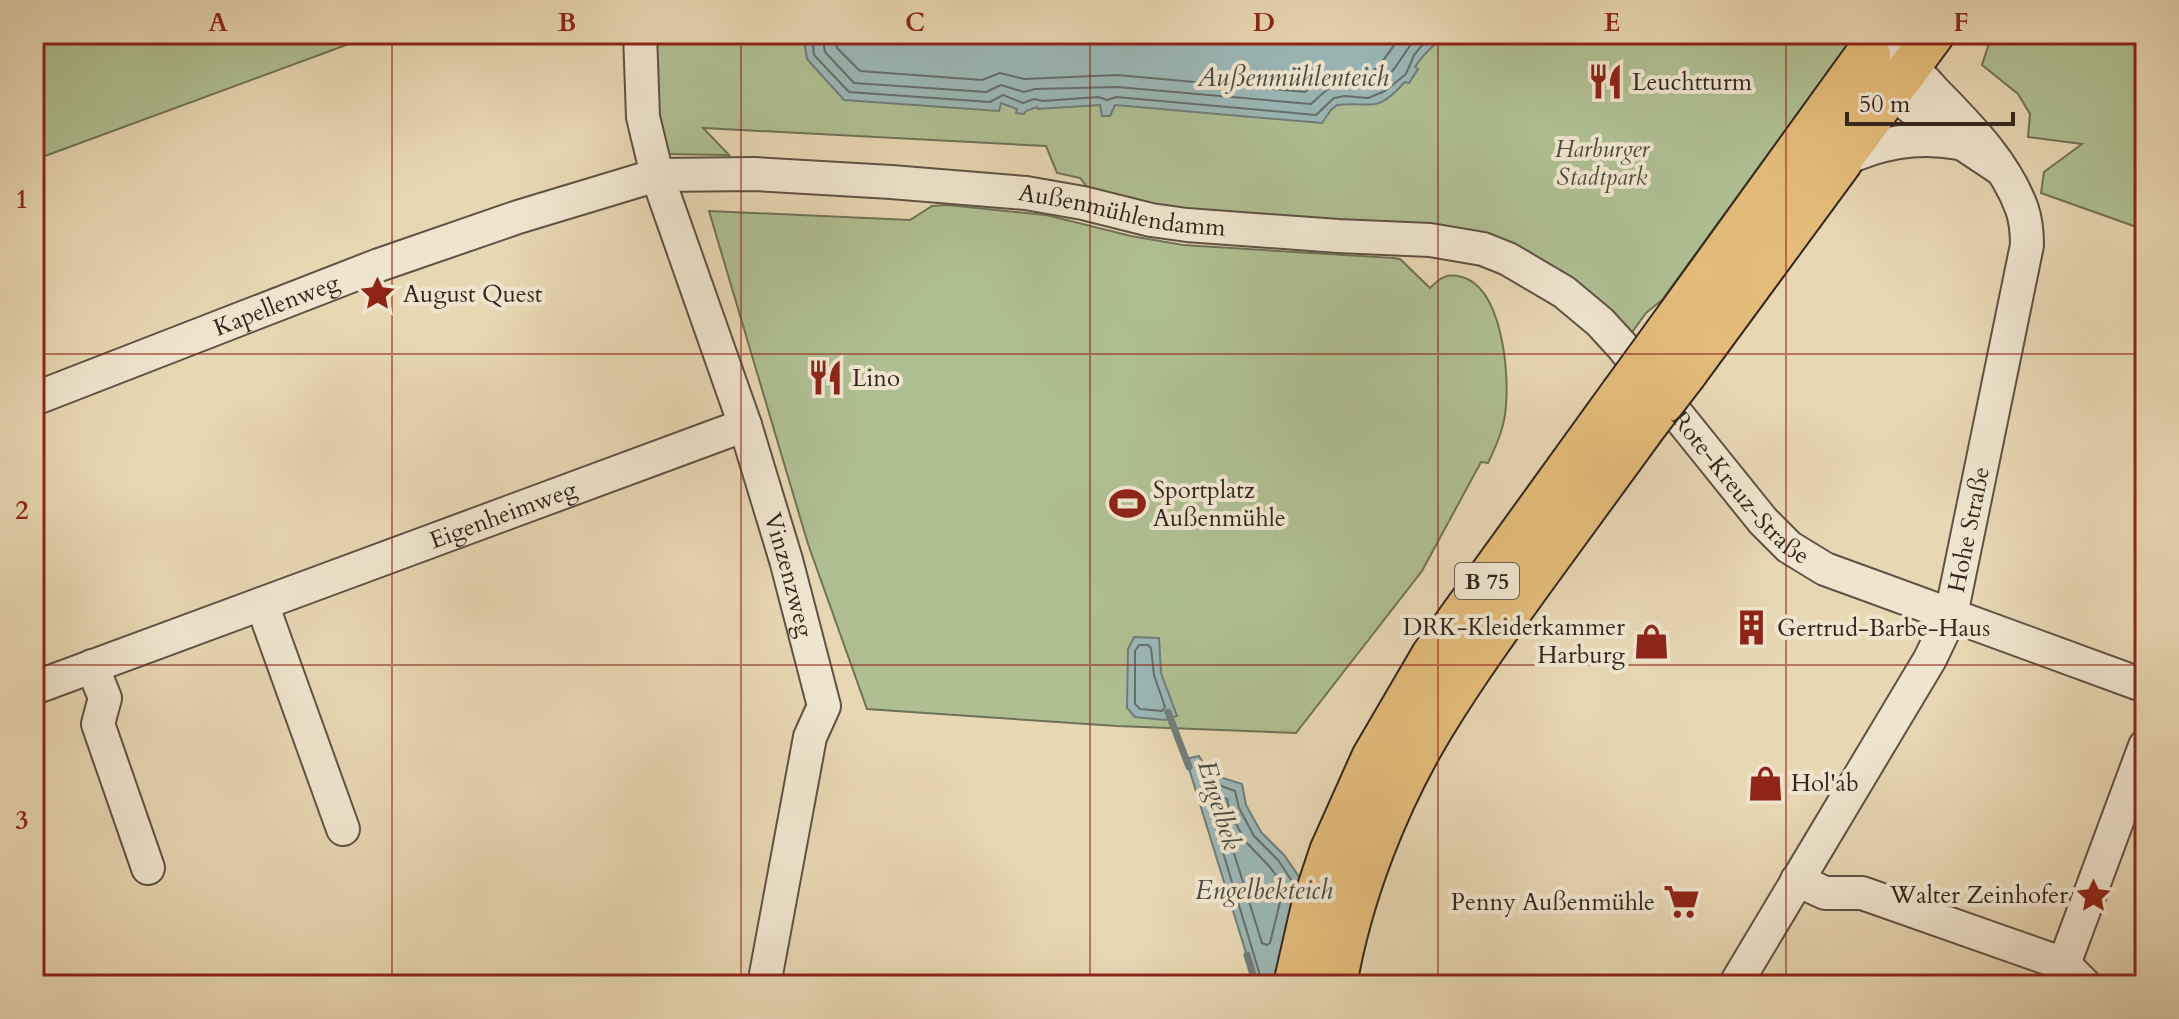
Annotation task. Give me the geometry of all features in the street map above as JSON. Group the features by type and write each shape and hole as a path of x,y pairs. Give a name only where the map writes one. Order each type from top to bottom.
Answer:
{"highway":[{"name":"B 75","path":"1674,355 1876,44"},
{"name":"B 75","path":"1296,985 1314,906 1332,852 1380,784 1432,726 1635,407 1674,355 1840,161"},
{"name":"B 75","path":"1334,985 1352,908 1371,852 1380,784"}],"main road":[{"name":"B 75","path":"1840,161 1934,34"}],"street":[{"name":"Vinzenzweg","path":"640,34 643,117 657,175 745,425 786,560 824,706 810,737 764,985"},
{"name":"Hohe Straße","path":"1876,44 1887,55 1897,58 1900,79 1963,144 2002,170"},
{"name":"Hohe Straße","path":"1735,985 1930,659 1951,615 2027,245 2027,228 2016,194 1978,137 1900,79"},
{"path":"1840,161 1878,145 1900,141 1934,139 1963,144"},
{"name":"Außenmühlendamm","path":"657,175 755,174 973,188 1026,193 1187,225 1430,240 1483,249 1508,259 1573,299"},
{"name":"Kapellenweg","path":"34,399 379,265 518,217 657,175"},
{"name":"Rote-Kreuz-Straße","path":"1573,299 1622,346 1763,521 1789,547 1825,569 2145,686"},
{"name":"Eigenheimweg","path":"34,688 745,425"},
{"path":"262,604 343,829"},
{"path":"92,666 105,698 98,724 148,868"},
{"path":"1797,880 1825,893 1862,893 2074,974 2145,746"}],"green space":[{"path":"34,34 376,34 34,160"},
{"name":"Harburger Stadtpark","path":"648,34 1855,34 1662,300 1646,313 1622,346 1508,259 1187,225 1092,193 1080,178 1057,173 1046,146 703,128 729,155 666,154 648,69"},
{"path":"1992,34 2145,34 2145,230 2041,193 2044,172 2082,144 2028,137 2030,114 2018,94 1982,65"},
{"name":"Sportplatz Außenmühle","path":"932,206 1046,215 1183,245 1400,259 1430,288 1452,275 1475,284 1486,297 1500,332 1507,390 1502,428 1488,463 1481,462 1422,571 1296,733 1117,726 867,709 808,544 709,211 910,220"}],"water":[{"name":"Außenmühlenteich","path":"803,34 1468,34 1452,36 1434,45 1415,67 1418,69 1409,83 1405,82 1387,99 1373,104 1337,105 1322,123 1115,105 1110,116 1102,116 1100,105 1037,107 1024,114 1016,113 1017,109 1001,103 999,111 844,100 807,59"},
{"path":"1134,637 1159,638 1161,673 1177,716 1165,720 1135,717 1127,708 1128,649"},
{"name":"Engelbekteich","path":"1199,756 1210,774 1242,784 1246,805 1261,832 1284,855 1304,884 1279,985 1256,985 1186,759"}],"waterway":[{"name":"Engelbek","path":"1168,712 1189,767"},
{"name":"Engelbek","path":"1247,955 1256,985"}],"place":[{"name":"Leuchtturm","path":"1606,82"},
{"name":"August Quest","path":"377,294"},
{"name":"Lino","path":"826,378"},
{"name":"Sportplatz Außenmühle","path":"1127,504"},
{"name":"Gertrud-Barbe-Haus","path":"1751,628"},
{"name":"DRK-Kleiderkammer Harburg","path":"1651,641"},
{"name":"Hol'ab","path":"1765,783"},
{"name":"Walter Zeinhofer","path":"2094,895"},
{"name":"Penny Außenmühle","path":"1681,902"}]}
